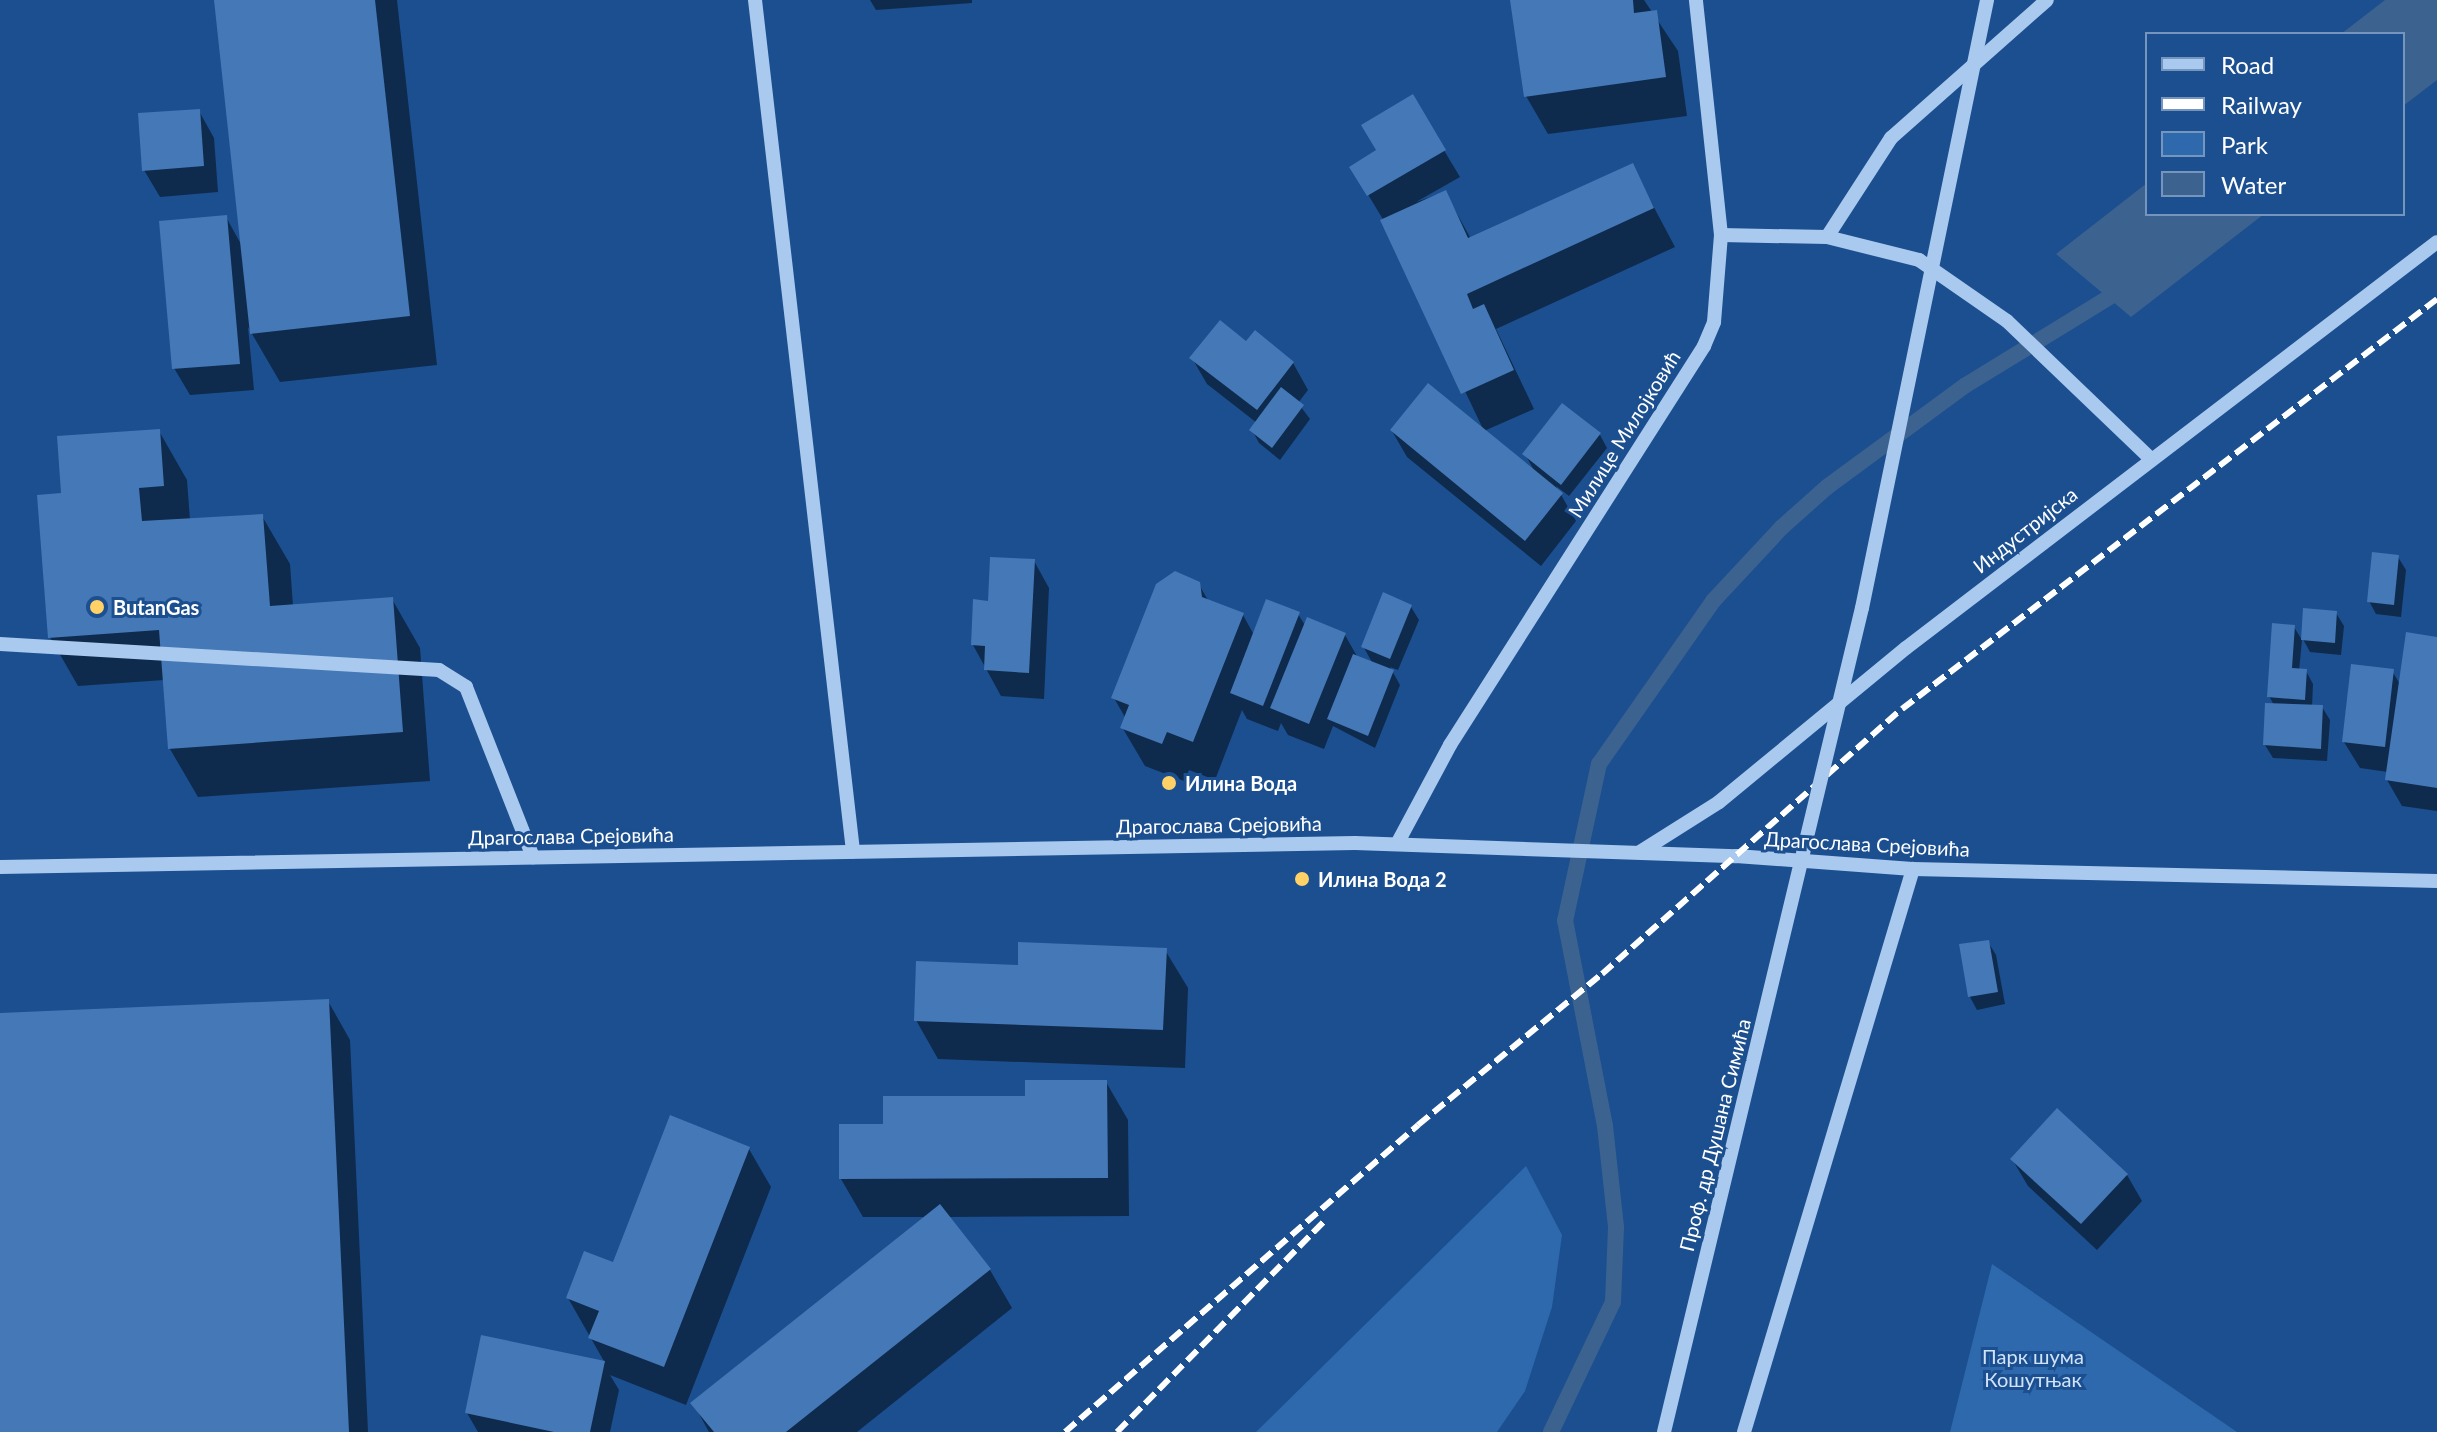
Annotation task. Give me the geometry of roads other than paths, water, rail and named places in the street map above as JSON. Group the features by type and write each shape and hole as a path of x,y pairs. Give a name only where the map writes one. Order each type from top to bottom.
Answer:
{"street":[{"path":"755,0 853,851"},
{"name":"Милице Милојковић","path":"1397,844 1450,745 1704,346 1714,322 1721,235 1696,0"},
{"name":"Проф. др Душана Симића","path":"1664,1432 1862,608 1987,0"},
{"path":"1827,237 1891,138 2047,0"},
{"path":"1721,235 1827,237 1919,260 2007,321 2150,458"},
{"name":"Индустријска","path":"1640,852 1719,802 2150,458 2437,242"},
{"path":"0,644 439,670 466,687 533,857"},
{"name":"Драгослава Срејовића","path":"0,867 1397,844 1640,852 1913,869 2437,881"},
{"path":"1744,1432 1913,869"}],"water":[{"path":"2385,0 2437,0 2437,80 2405,104 2405,32 2344,32"},
{"path":"2145,185 2145,216 2261,216 2131,317 2056,254"}],"waterway":[{"path":"1551,1432 1613,1302 1616,1227 1605,1126 1565,921 1599,764 1713,601 1781,528 1827,487 1966,385 2126,287"}],"railway":[{"path":"1065,1432 1418,1125 1602,974 1902,709 2437,299"},
{"path":"1117,1432 1327,1218"}],"place":[{"name":"ButanGas","path":"97,607"},
{"name":"Илина Вода","path":"1169,783"},
{"name":"Илина Вода 2","path":"1302,879"}],"park label":[{"name":"Парк шума Кошутњак","path":"2033,1368"}]}
